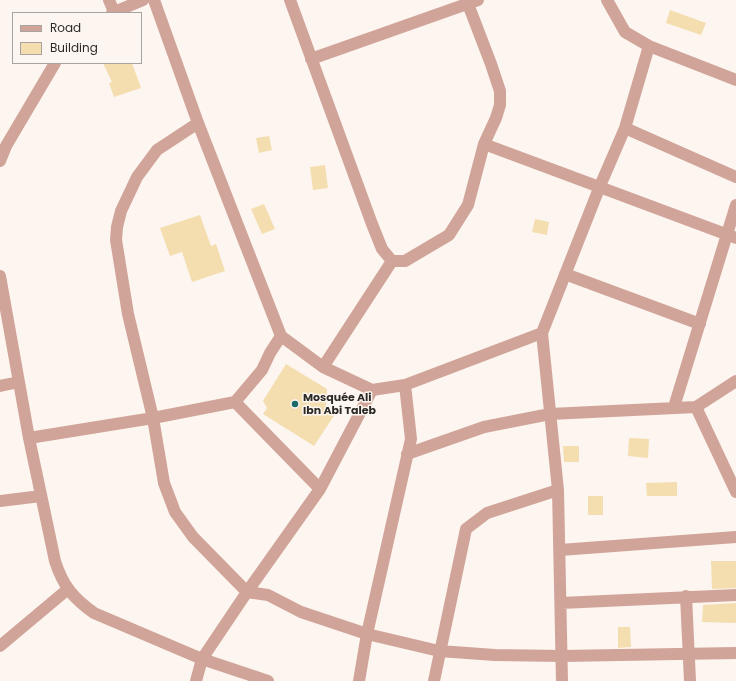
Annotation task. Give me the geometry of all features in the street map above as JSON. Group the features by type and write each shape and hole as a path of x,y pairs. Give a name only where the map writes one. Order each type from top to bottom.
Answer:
{"street":[{"path":"109,0 113,12"},
{"path":"115,12 143,0"},
{"path":"154,0 198,123 281,336 323,367 372,390 406,385 542,333"},
{"path":"290,0 372,224 382,249 392,261"},
{"path":"607,0 625,32 649,46 736,80"},
{"path":"311,59 473,2 500,92 500,105 496,118 484,144 468,205 449,235 406,261 392,261"},
{"path":"562,681 558,490 542,333 600,186 625,128 649,46"},
{"path":"0,161 3,144 54,64"},
{"path":"198,123 157,150 137,177 121,211 117,227 116,240 128,314 153,418 164,483 175,512 193,537 247,592 268,595 301,612 367,634 439,651 495,655 562,656 736,653"},
{"path":"625,128 736,177"},
{"path":"484,144 732,236"},
{"path":"674,406 700,324 732,236 736,204"},
{"path":"323,367 392,261"},
{"path":"565,274 700,324"},
{"path":"0,276 29,438 55,562 60,579 80,603 94,613 202,659 268,681"},
{"path":"29,438 153,418 235,402 262,370 270,353 281,336"},
{"path":"407,454 484,427 550,414 674,406 696,406 736,381"},
{"path":"0,386 19,382"},
{"path":"359,681 367,634 411,439 411,425 406,385"},
{"path":"196,681 202,659 247,592 320,490 372,390"},
{"path":"235,402 320,490"},
{"path":"696,406 735,486"},
{"path":"434,681 439,651 466,529 488,513 558,490"},
{"path":"0,501 41,496"},
{"path":"560,550 736,537"},
{"path":"0,646 68,590"},
{"path":"561,603 686,596 736,595"},
{"path":"686,596 690,681"}],"building":[{"path":"670,10 706,23 701,35 666,23"},
{"path":"103,64 132,64 141,88 114,97 109,83 112,82"},
{"path":"269,136 272,150 259,153 256,138"},
{"path":"325,165 328,188 313,190 310,167"},
{"path":"264,204 275,229 262,234 251,209"},
{"path":"200,215 211,246 216,244 225,271 192,282 182,252 170,256 160,228"},
{"path":"535,219 549,222 547,235 532,232"},
{"name":"Mosquée Ali Ibn Abi Taleb","path":"286,364 327,389 326,407 339,408 314,446 263,414 267,408 263,401"},
{"path":"629,438 649,439 648,458 628,456"},
{"path":"563,446 579,446 579,462 564,462"},
{"path":"677,482 677,496 647,496 646,483"},
{"path":"588,496 603,496 603,515 588,515"},
{"path":"711,561 736,561 736,588 712,589"},
{"path":"736,603 736,623 702,622 703,605"},
{"path":"618,627 630,627 631,647 618,648"}],"place":[{"name":"Mosquée Ali Ibn Abi Taleb","path":"295,404"}]}
